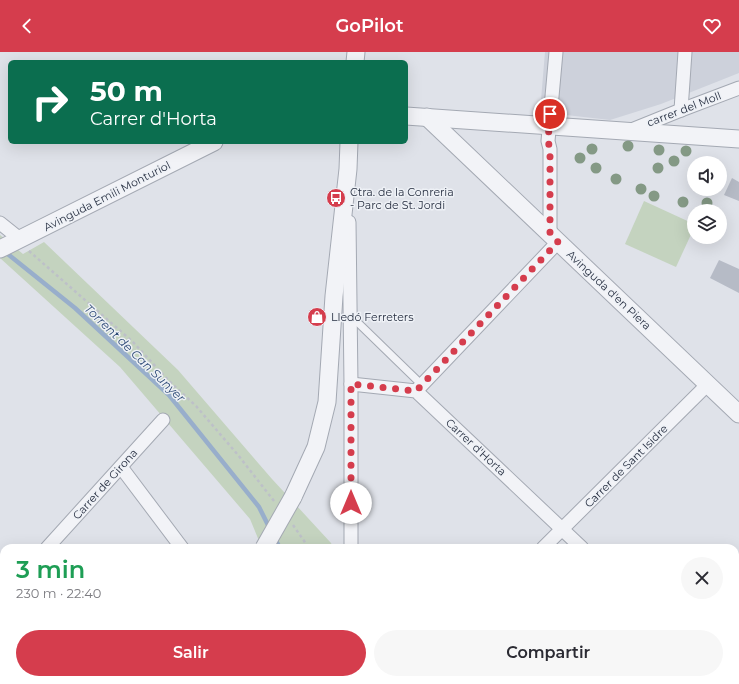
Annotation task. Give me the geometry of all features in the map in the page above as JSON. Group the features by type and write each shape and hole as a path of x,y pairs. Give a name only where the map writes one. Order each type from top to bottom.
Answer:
{"street":[{"path":"351,384 419,388 554,238 550,149 548,141 556,52"},
{"path":"681,110 685,52"},
{"name":"carrer del Moll","path":"628,131 739,88"},
{"path":"408,116 739,139"},
{"name":"Avinguda d'en Piera","path":"427,117 739,414"},
{"name":"Avinguda Emili Monturiol","path":"11,244 210,144"},
{"path":"349,144 351,544"},
{"path":"266,544 293,497 316,447 327,402 334,296 348,169"},
{"path":"0,223 11,244"},
{"name":"Carrer de Sant Isidre","path":"547,544 708,384"},
{"name":"Carrer d'Horta","path":"419,388 578,544"},
{"name":"Carrer de Girona","path":"51,544 163,420"},
{"path":"121,467 179,544"}],"lane":[{"path":"350,315 419,388"}],"path":[{"path":"11,244 31,253 133,342 168,380 196,406 238,455 276,504"},
{"path":"291,523 306,544"}],"shaded area":[{"path":"545,52 739,52 739,73 661,104 610,120 540,112"}],"green space":[{"path":"644,201 687,221 687,243 676,267 625,244"},
{"path":"0,235 23,254 44,242 178,370 272,479 331,544 260,544 250,519 120,367 0,258"}],"building":[{"path":"732,178 739,182 739,201 726,196 727,189"},
{"path":"719,260 739,269 739,293 710,278"}],"waterway":[{"name":"Torrent de Can Sunyer","path":"4,251 75,308 169,395 259,507 270,529"},
{"name":"Torrent de Can Sunyer","path":"274,537 278,544"}],"place":[{"name":"Ctra. de la Conreria - Parc de St. Jordi","path":"336,198"},
{"name":"Lledó Ferreters","path":"317,317"}],"route":[{"path":"351,503 351,384 416,391 558,242 550,234 550,149 548,141 550,114"}]}
